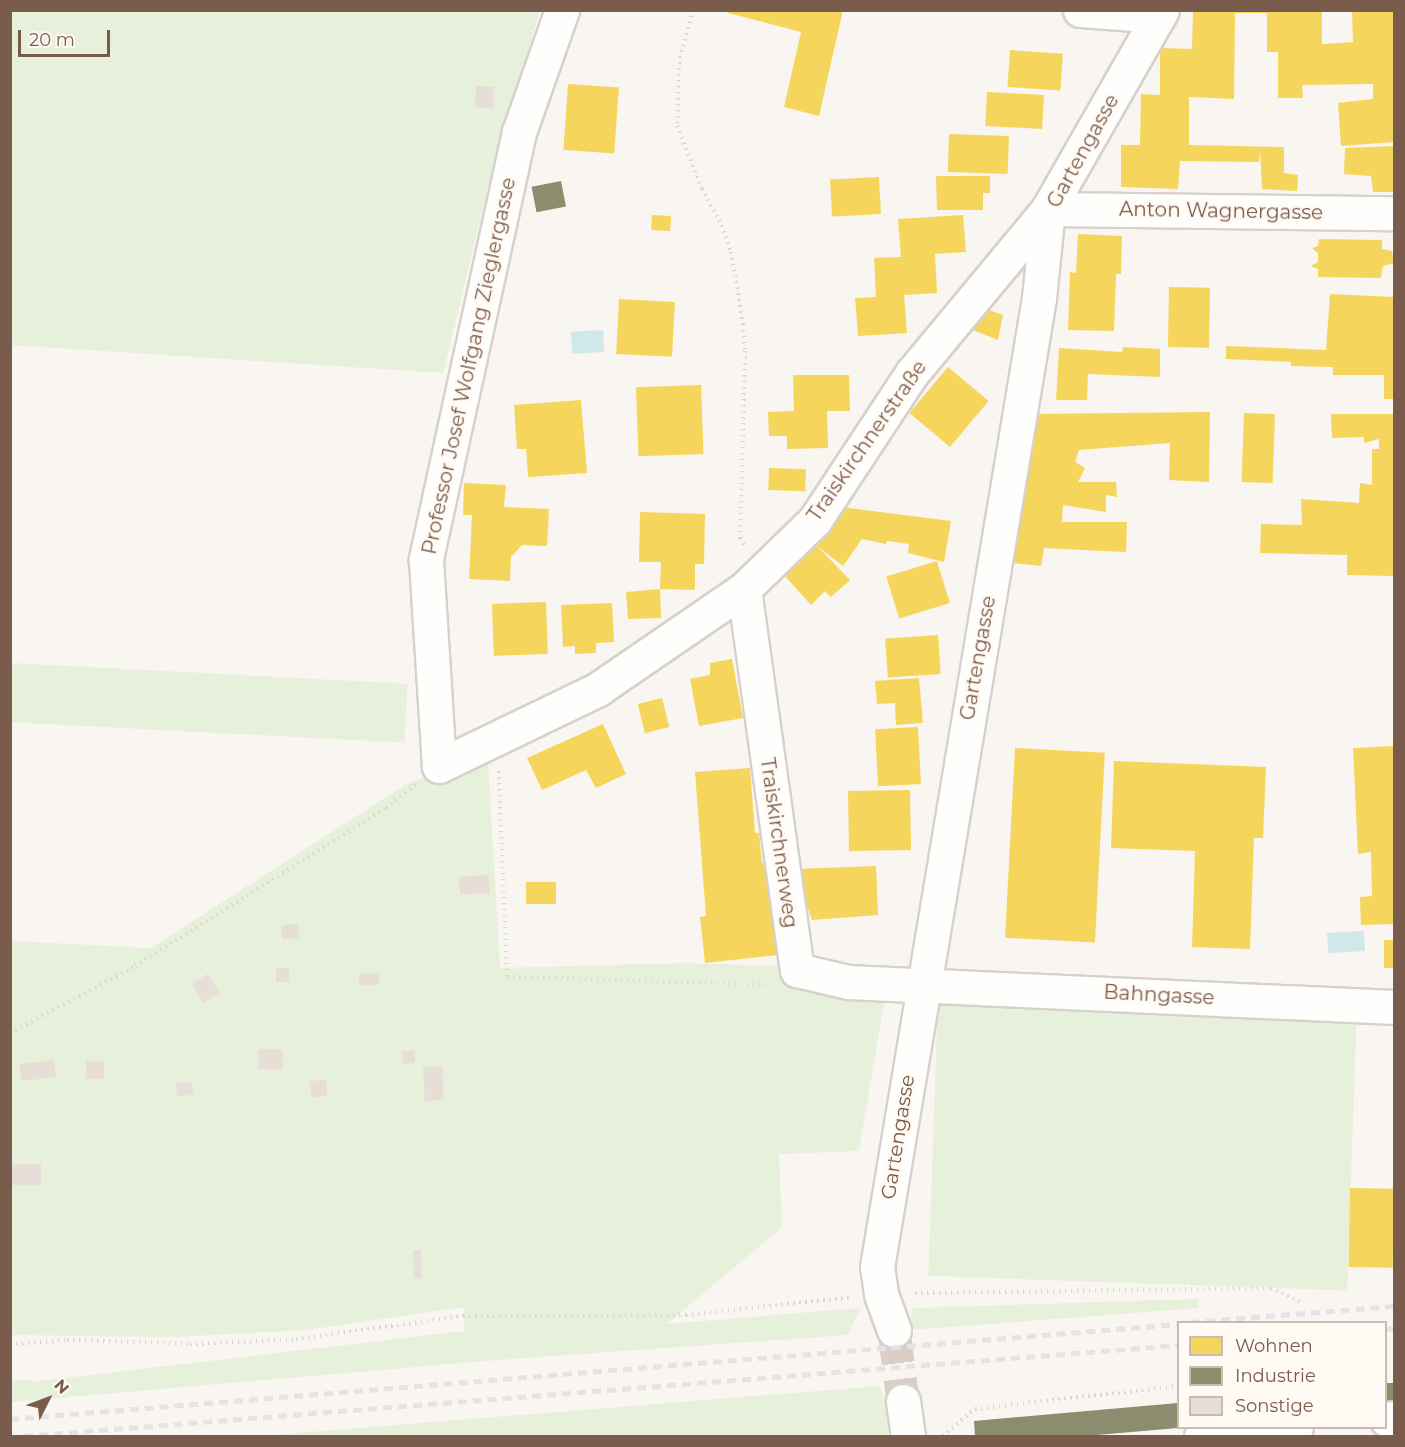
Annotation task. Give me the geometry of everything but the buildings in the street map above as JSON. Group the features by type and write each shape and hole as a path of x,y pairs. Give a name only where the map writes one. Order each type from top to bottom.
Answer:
{"street":[{"name":"Professor Josef Wolfgang Zieglergasse","path":"439,766 426,560 519,132 562,10"},
{"path":"1080,10 1161,13"},
{"name":"Gartengasse","path":"894,1330 881,1293 877,1267 1039,298 1048,209 1161,13"},
{"name":"Traiskirchnerstraße","path":"439,766 598,689 752,582 815,520 912,374 1048,209"},
{"name":"Anton Wagnergasse","path":"1048,209 1395,213"},
{"name":"Traiskirchnerweg","path":"752,582 797,970"},
{"path":"797,970 848,982 924,984"},
{"name":"Bahngasse","path":"924,984 1395,1007"},
{"path":"903,1401 908,1437"},
{"path":"1201,1437 1285,1429"}],"path":[{"path":"693,10 679,62 677,126 702,189 719,220 731,252 745,351 740,538 752,582"},
{"path":"497,738 507,976 775,985 797,970"},
{"path":"10,1033 135,966 386,808"},
{"path":"10,1344 67,1340 190,1344 296,1339 463,1316 686,1315 881,1293 1271,1288 1301,1302"},
{"path":"944,1437 975,1409 1177,1386"}],"green space":[{"path":"10,11 540,11 492,170 443,373 11,345"},
{"path":"11,663 407,684 404,743 10,722"},
{"path":"488,760 500,968 687,963 778,966 801,989 885,996 859,1151 779,1154 782,1227 667,1324 860,1308 848,1335 485,1361 11,1402 11,1380 39,1381 464,1331 464,1307 307,1330 172,1337 11,1335 10,941 151,948 408,783 461,765"},
{"path":"938,999 1357,1014 1347,1290 928,1276"},
{"path":"1198,1299 1199,1308 909,1330 913,1308"},
{"path":"879,1386 887,1404 888,1436 260,1436"}],"water":[{"path":"603,330 604,352 572,354 571,332"},
{"path":"1364,931 1365,951 1328,953 1327,933"}],"tunnel":[{"path":"894,1330 903,1401"}],"railway":[{"path":"1204,1321 1394,1306"},
{"path":"10,1419 1177,1324"},
{"path":"1387,1329 1394,1328"},
{"path":"24,1436 1177,1345"}]}
